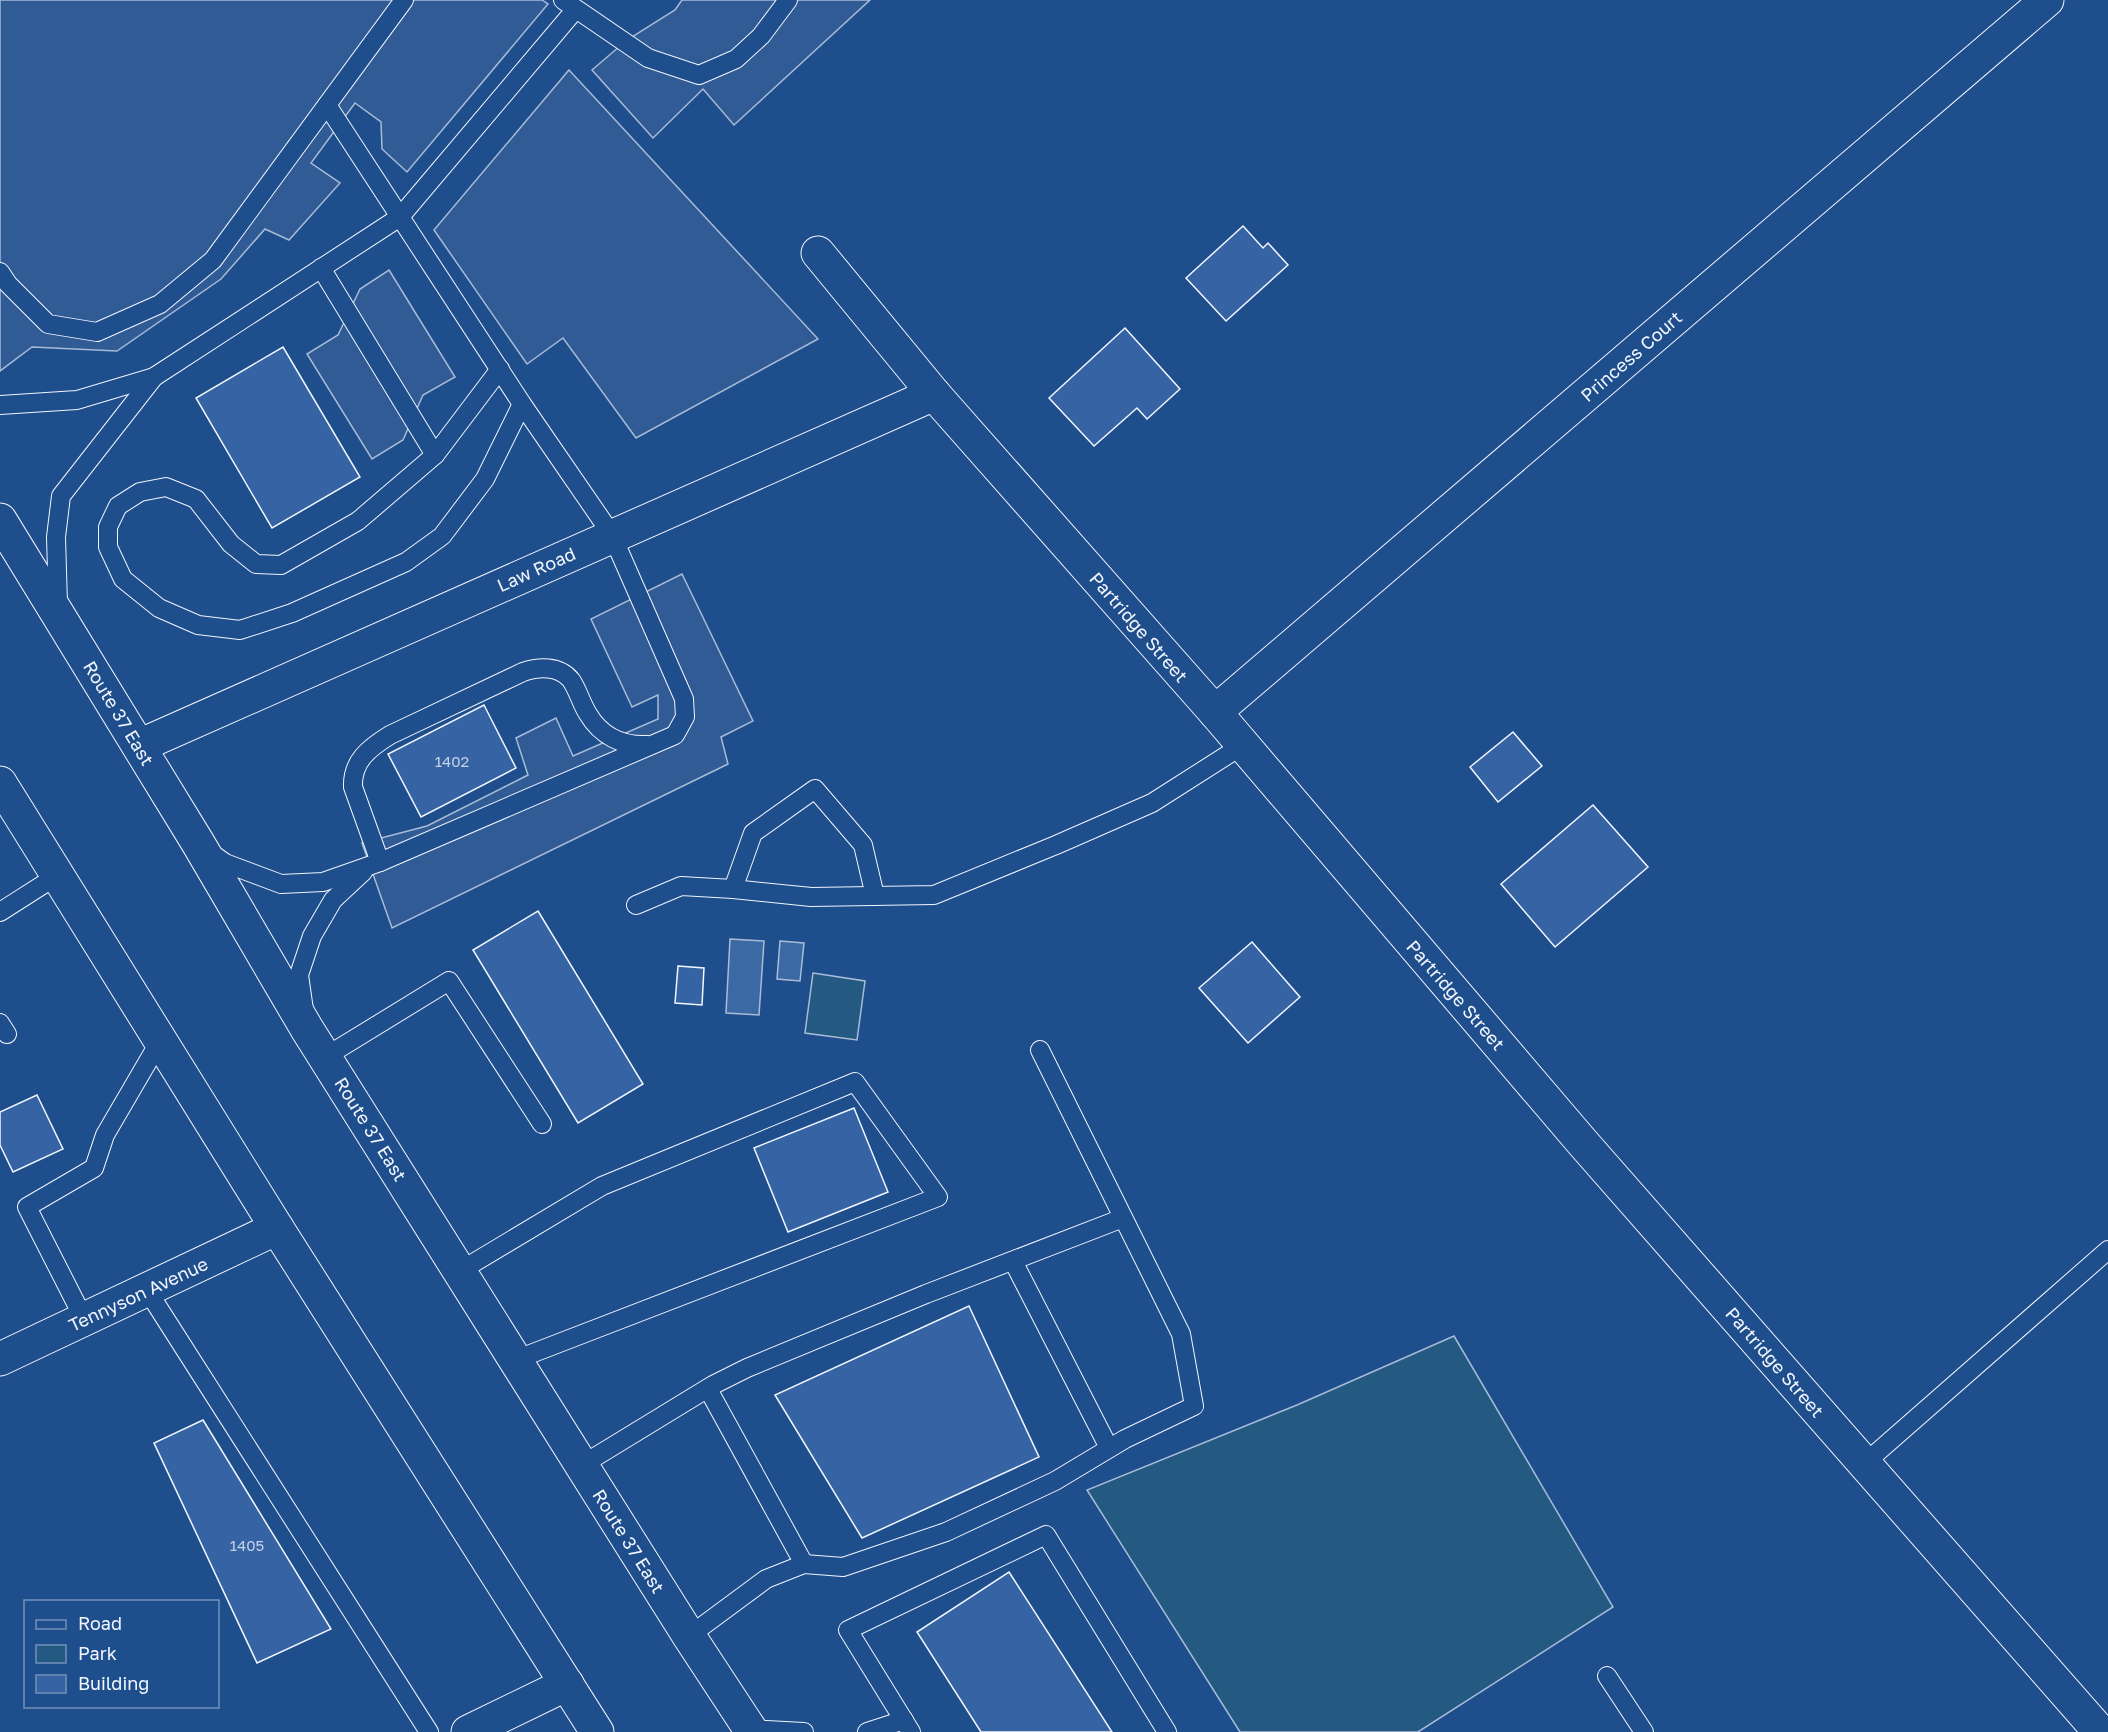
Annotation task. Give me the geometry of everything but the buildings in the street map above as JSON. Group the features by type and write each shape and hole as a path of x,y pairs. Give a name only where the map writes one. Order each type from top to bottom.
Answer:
{"main road":[{"name":"Princess Court","path":"1215,712 2047,0"},
{"name":"Partridge Street","path":"818,253 934,394 1215,712 1583,1143 2100,1732"},
{"name":"Law Road","path":"139,746 934,394"},
{"name":"Route 37 East","path":"0,520 198,843 307,1029 689,1636 751,1730"},
{"path":"0,783 277,1228 597,1732"},
{"name":"Tennyson Avenue","path":"0,1359 277,1228"},
{"path":"468,1732 567,1684"}],"lane":[{"path":"0,272 8,284 48,324 97,332 160,304 213,260 404,0"},
{"path":"0,405 77,400 154,377 400,217 569,5 648,58 699,75 736,59 761,36 789,0"},
{"path":"198,843 225,863 281,884 323,882 374,865 675,735 685,717 684,699 612,536 522,404 327,105"},
{"path":"321,268 435,455"},
{"path":"500,369 435,455 358,521 281,565 256,564 231,544 196,499 166,486 140,492 118,506 108,527 108,547 123,579 159,608 198,626 240,630 292,613 406,562 442,536 485,479 522,404"},
{"path":"58,612 56,537 61,496 154,377"},
{"path":"374,865 353,787 353,775 360,760 372,746 390,735 523,672 536,668 550,668 561,673 570,679 588,716 606,736 631,746 652,744"},
{"path":"636,905 681,886 811,897 934,895 1152,803 1243,745"},
{"path":"733,889 753,833 815,789 863,844 875,896"},
{"path":"307,1029 299,975 312,936 333,900 374,865"},
{"path":"0,912 58,875"},
{"path":"325,1058 449,981 542,1124"},
{"path":"84,1319 27,1207 94,1168 105,1135 161,1039"},
{"path":"689,1636 766,1579 804,1564 843,1567 946,1532 1056,1481 1109,1448 1194,1406 1181,1334 1040,1050"},
{"path":"460,1271 602,1186 855,1082 938,1197 516,1360"},
{"path":"582,1465 747,1368 960,1281 1123,1218"},
{"path":"1865,1463 2108,1250"},
{"path":"1014,1261 1109,1448"},
{"path":"147,1290 429,1732"},
{"path":"708,1389 804,1564"},
{"path":"867,1732 907,1726 848,1630 1046,1535 1167,1732"},
{"path":"1607,1676 1644,1732"},
{"path":"751,1730 804,1732"}],"green space":[{"path":"813,973 865,981 857,1040 805,1033"},
{"path":"1454,1336 1613,1607 1418,1732 1240,1732 1087,1490 1297,1405"}],"shaded area":[{"path":"0,0 542,0 548,4 407,172 382,149 381,122 355,103 311,163 340,183 289,240 265,229 221,279 117,351 32,347 0,371"},
{"path":"682,0 870,0 734,125 703,89 653,138 592,70 627,40 675,10"},
{"path":"569,70 818,339 636,438 563,338 527,364 434,230"},
{"path":"389,270 455,377 423,395 403,440 372,459 307,354 338,335 360,289"},
{"path":"682,574 753,721 721,737 728,764 392,928 362,843 427,826 528,775 516,738 556,718 573,756 658,719 658,695 632,707 591,619"},
{"path":"730,939 764,941 759,1015 726,1013"},
{"path":"780,941 804,943 800,981 777,979"}]}
